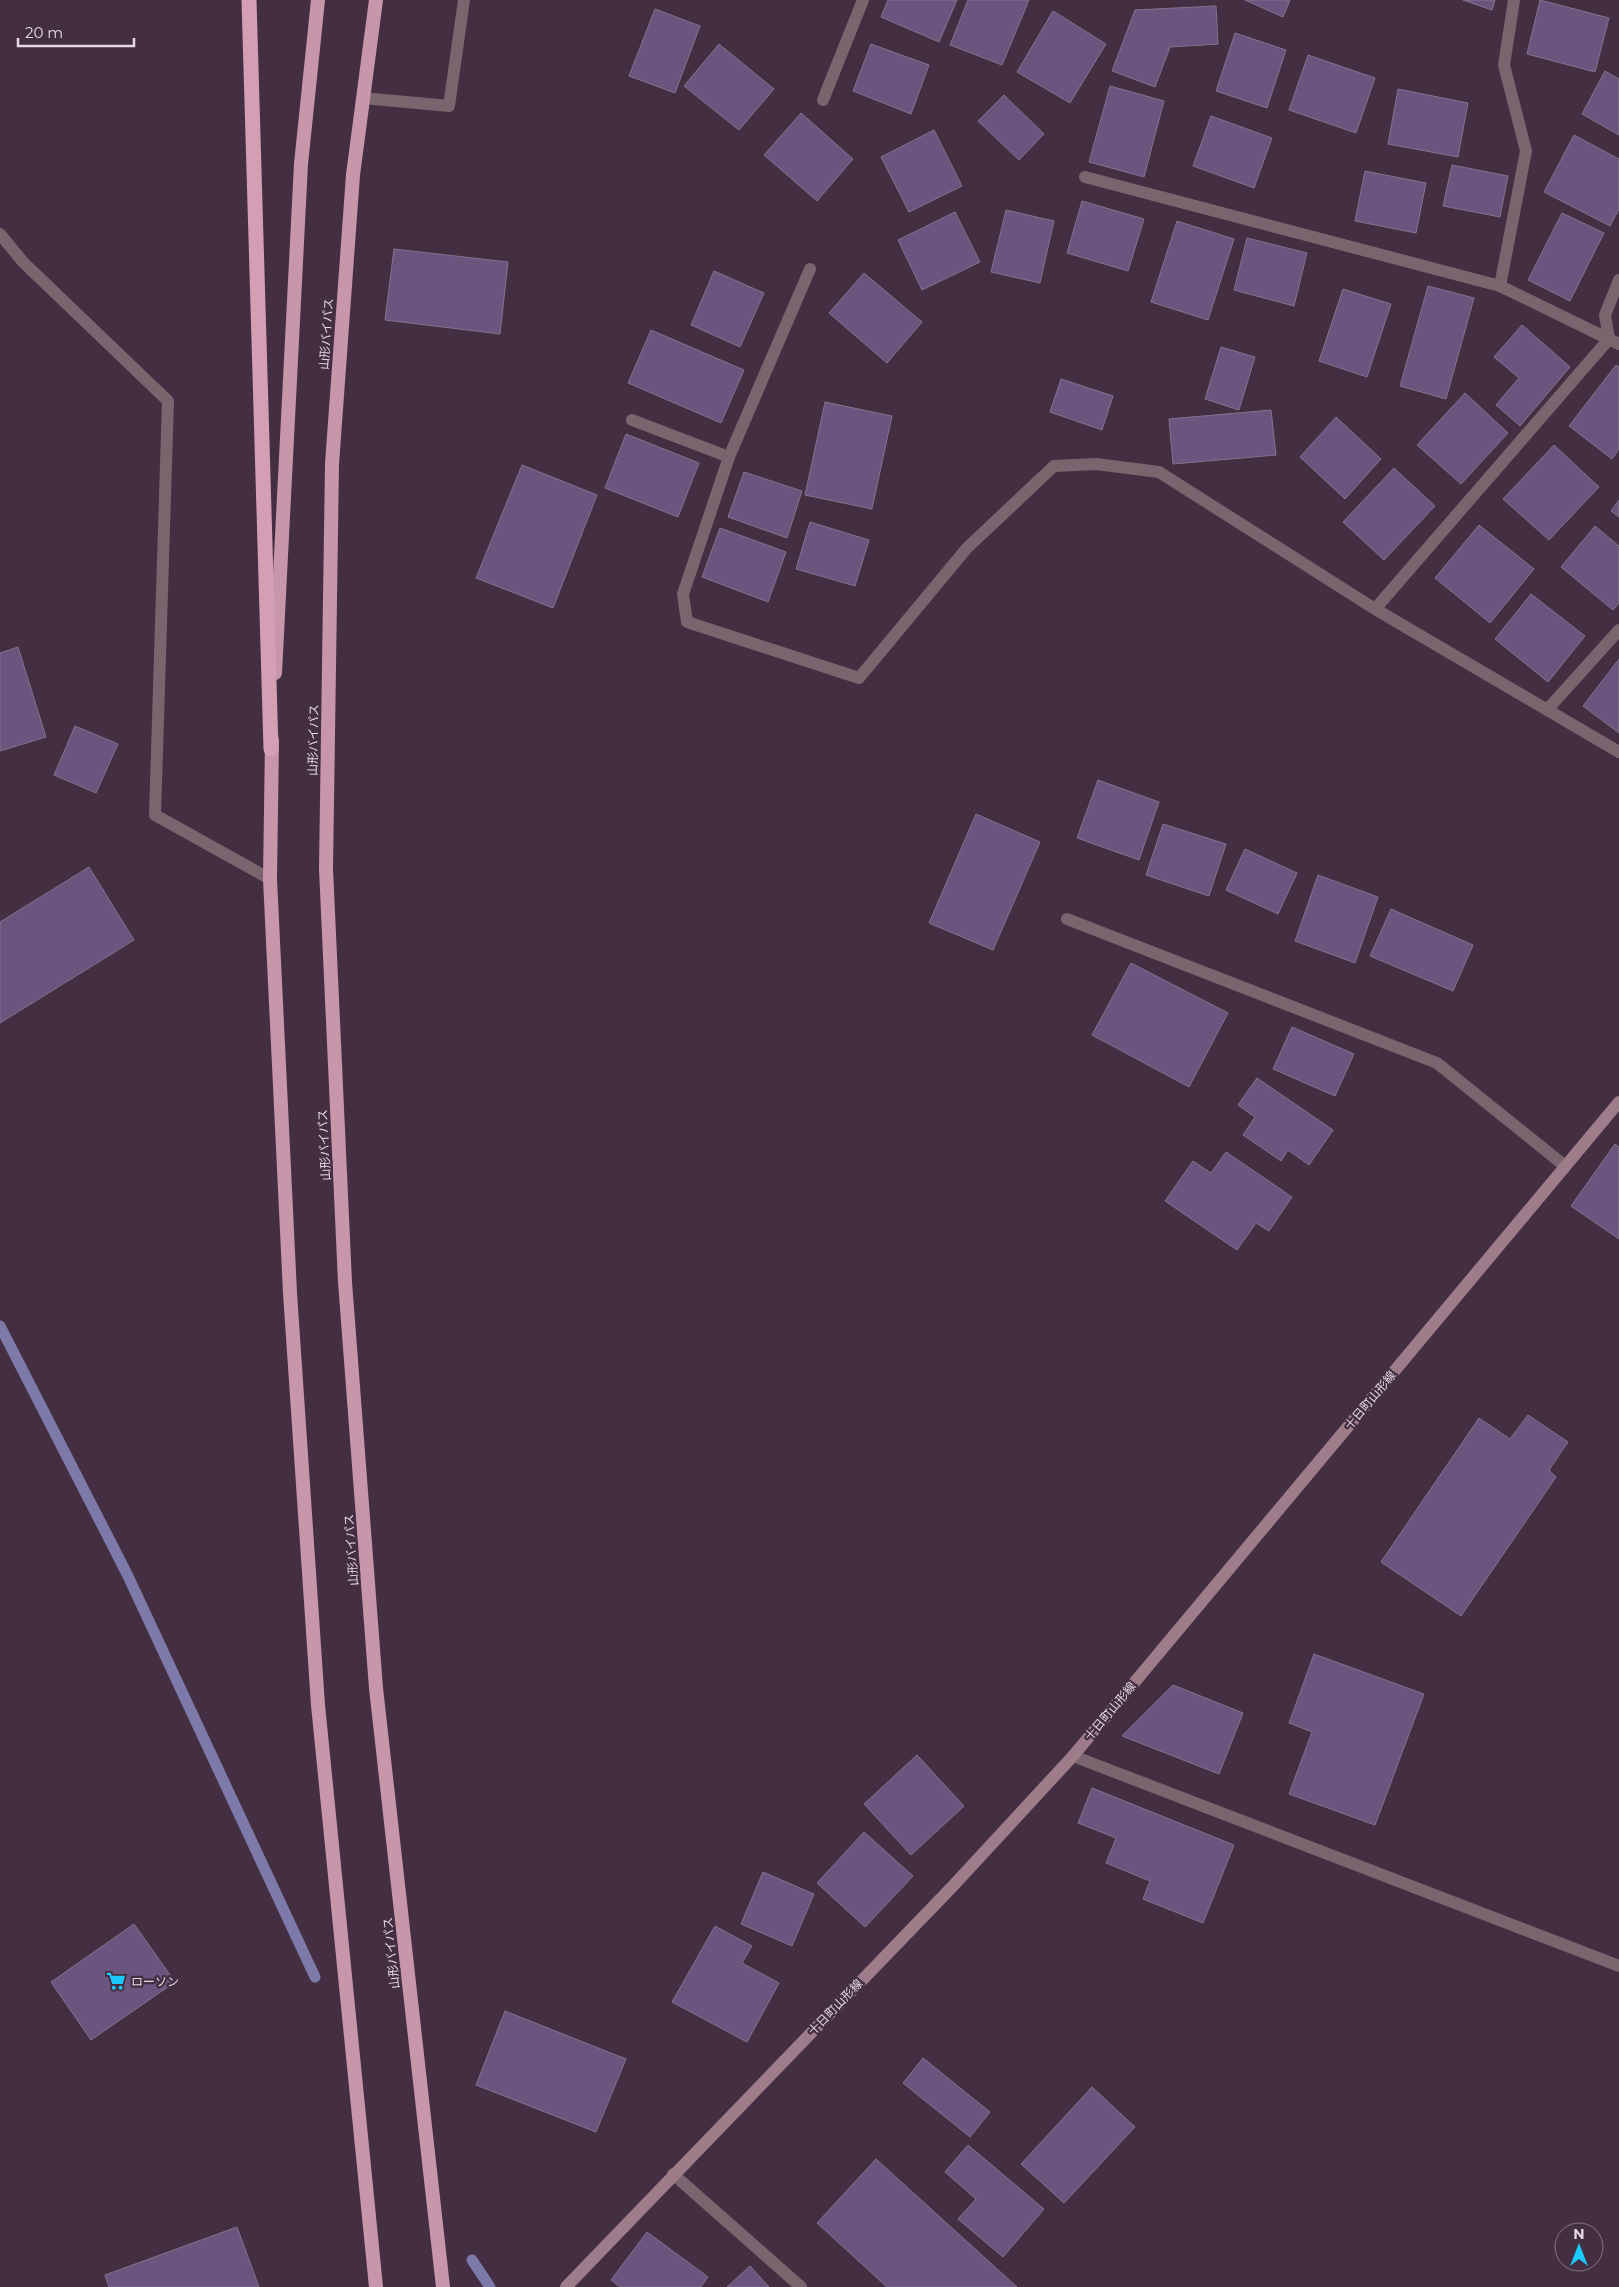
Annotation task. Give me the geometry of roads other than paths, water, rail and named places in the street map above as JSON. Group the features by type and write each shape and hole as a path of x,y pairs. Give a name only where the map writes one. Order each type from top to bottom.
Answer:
{"highway":[{"path":"250,0 271,749 270,879 290,1293 318,1704 376,2287"},
{"path":"271,749 301,164 318,0"},
{"name":"山形バイパス","path":"376,0 353,175 332,464 326,869 345,1282 376,1688 443,2287"}],"main road":[{"name":"十日町山形線","path":"566,2287 952,1887 1073,1756 1619,1102"}],"lane":[{"path":"363,98 449,106 464,0"},
{"path":"823,100 864,0"},
{"path":"1500,286 1526,151 1504,66 1514,0"},
{"path":"1085,177 1500,286 1614,341"},
{"path":"0,234 23,262 168,401 155,814 270,879"},
{"path":"810,269 729,457 682,594 687,622 859,678 967,548 1054,466 1096,464 1160,472 1375,609 1619,752"},
{"path":"1614,341 1605,314 1619,280"},
{"path":"1375,609 1614,341"},
{"path":"632,420 729,457"},
{"path":"1546,710 1619,630"},
{"path":"1066,919 1437,1063 1565,1166"},
{"path":"1073,1756 1619,1966"},
{"path":"673,2174 801,2287"}],"waterway":[{"path":"0,1326 127,1574 315,1977"},
{"path":"472,2260 490,2287"}],"place":[{"name":"ローソン","path":"116,1981"}]}
